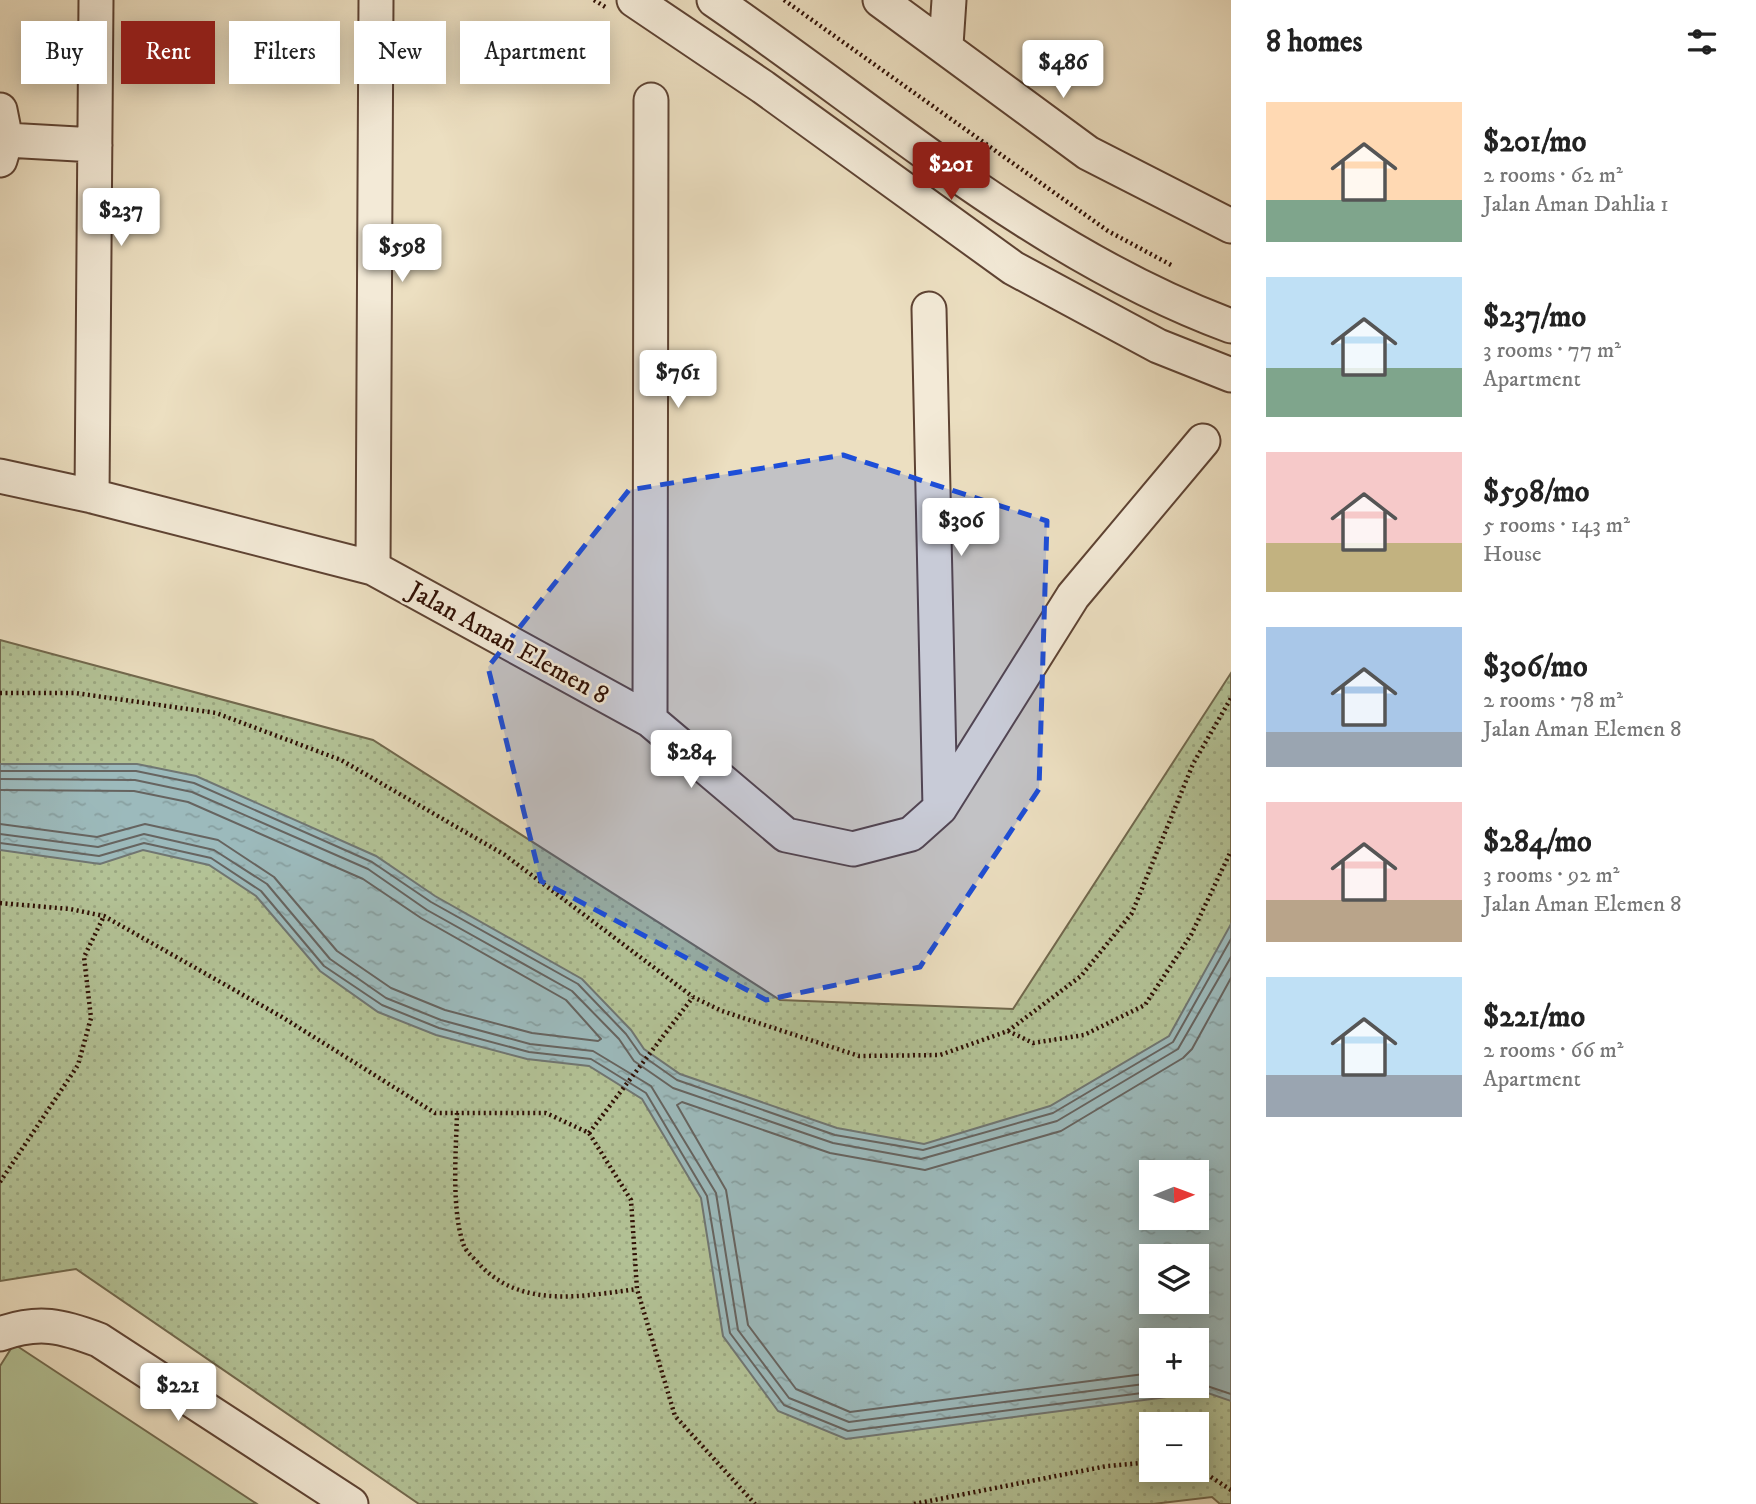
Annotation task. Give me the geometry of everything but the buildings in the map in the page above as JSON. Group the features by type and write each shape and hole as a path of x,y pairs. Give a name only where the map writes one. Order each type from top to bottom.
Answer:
{"street":[{"path":"92,496 96,0"},
{"path":"373,568 376,0"},
{"path":"634,0 763,87 1013,268 1158,346 1231,375"},
{"path":"714,0 1037,230 1175,305 1231,326"},
{"path":"880,0 946,45 1088,153 1231,226"},
{"path":"946,45 949,0"},
{"path":"650,720 652,100"},
{"path":"2,137 95,145"},
{"path":"929,309 940,808"},
{"name":"Jalan Aman Elemen 8","path":"0,476 92,496 373,568 650,720 786,835 853,849 911,835 940,808 1073,596 1203,442"},
{"path":"0,1334 18,1327 58,1325 99,1340 351,1504"}],"path":[{"path":"784,0 1108,231 1176,268"},
{"path":"0,693 75,693 216,713 341,760 506,855 693,997 722,1010 859,1056 940,1055 1008,1031 1081,976 1132,913 1166,838 1193,764 1231,698"},
{"path":"1008,1031 1033,1043 1084,1035 1145,1005 1191,935 1231,851"},
{"path":"0,903 70,909 104,916 282,1017 435,1113 545,1113 589,1133 631,1200 637,1289 675,1416 755,1504"},
{"path":"0,1182 78,1065 91,1018 84,957 104,916"},
{"path":"589,1133 693,997"},
{"path":"457,1113 456,1189 464,1248 495,1281 539,1297 582,1296 637,1289"},
{"path":"914,1504 1108,1466 1139,1463"},
{"path":"1209,1476 1231,1490"}],"highlighted area":[{"path":"843,455 1047,521 1039,789 920,967 766,1000 541,881 488,667 629,490"}],"green space":[{"path":"0,640 373,740 780,1000 1013,1009 1231,673 1231,1504 1220,1504 1212,1497 1153,1504 419,1504 76,1269 0,1281"},
{"path":"14,1344 257,1504 0,1504 0,1366"}],"water":[{"path":"0,764 137,764 196,776 376,856 435,896 582,979 631,1030 644,1049 680,1074 837,1128 924,1144 1050,1106 1169,1036 1231,924 1231,1401 1209,1393 1209,1328 1139,1328 1139,1398 1159,1398 846,1439 778,1411 723,1336 701,1198 642,1099 589,1066 527,1059 436,1035 378,1012 320,971 256,896 209,865 143,850 100,864 0,850"}]}
